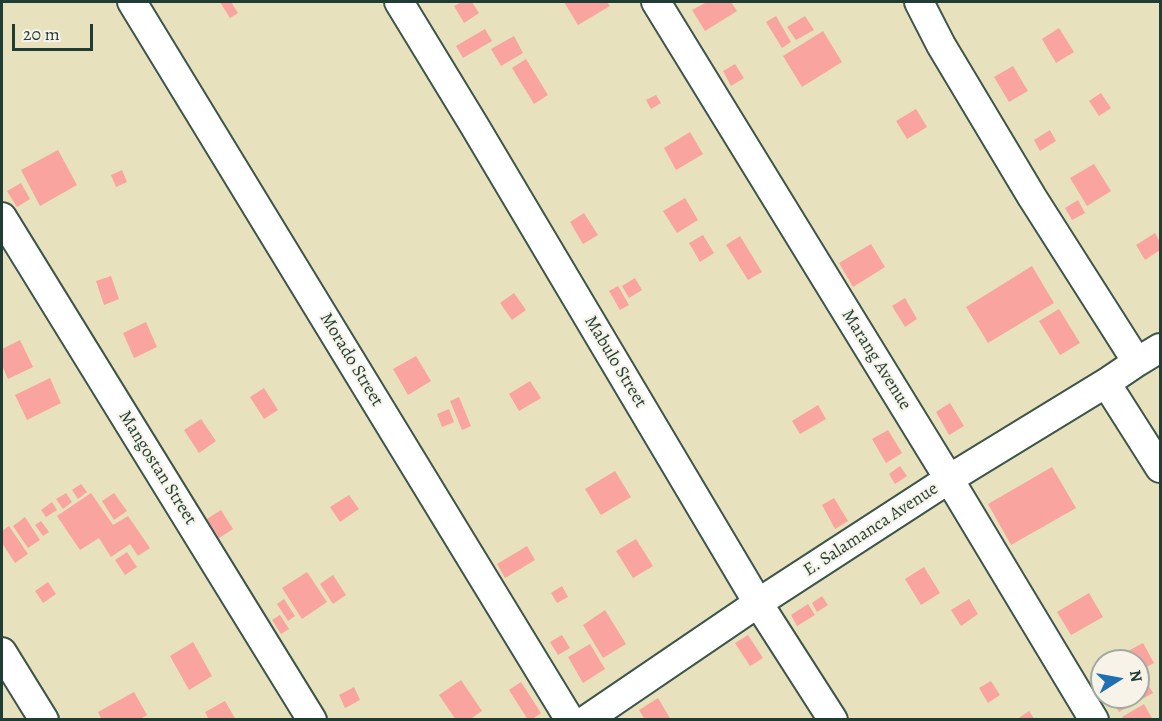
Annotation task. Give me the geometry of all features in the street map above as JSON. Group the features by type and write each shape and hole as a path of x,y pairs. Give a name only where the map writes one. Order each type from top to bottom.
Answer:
{"street":[{"name":"Morado Street","path":"132,2 570,720"},
{"name":"Mabulo Street","path":"399,2 758,603 833,720"},
{"name":"Marang Avenue","path":"656,2 1094,720"},
{"path":"919,2 941,45 1026,187 1149,355"},
{"name":"Mangostan Street","path":"2,217 312,720"},
{"name":"E. Salamanca Avenue","path":"586,720 758,603 949,479 1149,355"},
{"path":"1106,383 1161,468"},
{"path":"2,652 44,720"}],"building":[{"path":"220,2 231,2 238,13 230,18"},
{"path":"462,2 472,2 479,13 464,23 454,6"},
{"path":"564,2 607,2 610,6 578,25"},
{"path":"707,2 731,2 737,11 705,31 692,10"},
{"path":"776,16 791,42 782,48 766,22"},
{"path":"805,16 814,30 796,40 787,27"},
{"path":"1059,28 1074,52 1056,63 1042,39"},
{"path":"485,29 492,41 463,58 456,46"},
{"path":"823,31 842,62 802,87 783,56"},
{"path":"514,36 523,53 501,66 491,49"},
{"path":"526,59 548,95 534,104 512,68"},
{"path":"735,64 744,78 731,86 723,71"},
{"path":"1013,66 1028,91 1009,102 994,77"},
{"path":"1101,93 1111,108 1099,116 1089,101"},
{"path":"656,95 661,103 651,109 646,100"},
{"path":"916,109 927,127 907,139 896,121"},
{"path":"1050,130 1056,141 1040,151 1034,140"},
{"path":"690,132 703,154 676,170 664,148"},
{"path":"58,150 77,185 40,206 21,170"},
{"path":"1094,164 1111,191 1087,206 1070,178"},
{"path":"122,170 127,182 116,187 111,175"},
{"path":"21,183 30,199 17,207 7,191"},
{"path":"685,198 698,220 677,233 663,211"},
{"path":"1078,200 1085,213 1072,220 1065,208"},
{"path":"584,213 598,235 583,244 570,222"},
{"path":"1155,233 1160,242 1160,250 1145,260 1136,245"},
{"path":"703,235 714,253 700,262 689,243"},
{"path":"740,236 762,272 748,280 726,245"},
{"path":"871,244 885,267 853,287 839,263"},
{"path":"1032,266 1054,303 988,343 966,307"},
{"path":"111,276 119,299 104,305 96,281"},
{"path":"635,278 642,290 629,298 622,286"},
{"path":"618,286 629,305 620,310 609,291"},
{"path":"514,293 526,310 512,320 500,303"},
{"path":"905,298 917,319 905,327 892,306"},
{"path":"1059,309 1080,343 1060,355 1039,321"},
{"path":"146,322 157,347 134,358 123,333"},
{"path":"20,340 33,367 8,379 2,365 2,349"},
{"path":"416,356 431,381 408,395 393,369"},
{"path":"50,378 61,403 27,420 15,395"},
{"path":"530,381 541,398 519,411 509,394"},
{"path":"264,388 278,410 264,419 250,397"},
{"path":"459,397 471,426 462,430 450,401"},
{"path":"950,403 964,426 949,435 936,412"},
{"path":"818,405 826,419 800,434 792,421"},
{"path":"449,409 454,422 442,427 437,414"},
{"path":"201,419 216,441 199,453 184,430"},
{"path":"888,430 902,453 886,463 872,439"},
{"path":"900,466 907,476 895,484 889,474"},
{"path":"1052,467 1076,508 1011,545 988,504"},
{"path":"615,471 631,497 601,515 585,489"},
{"path":"81,484 87,492 78,499 72,490"},
{"path":"66,493 72,502 63,509 56,499"},
{"path":"91,493 113,525 128,516 150,548 138,556 130,544 111,557 99,538 80,550 57,516"},
{"path":"114,493 127,511 114,520 102,501"},
{"path":"349,495 359,509 340,522 330,507"},
{"path":"834,498 848,521 835,529 822,505"},
{"path":"52,502 57,510 46,517 41,510"},
{"path":"221,510 233,529 219,538 207,519"},
{"path":"25,517 40,540 28,548 13,526"},
{"path":"41,521 49,532 43,536 35,525"},
{"path":"9,526 28,554 15,563 2,543 2,531"},
{"path":"636,539 653,566 633,578 616,551"},
{"path":"527,546 535,560 505,578 497,564"},
{"path":"127,552 137,567 125,575 115,560"},
{"path":"924,567 940,593 921,605 905,579"},
{"path":"307,572 327,602 302,619 282,588"},
{"path":"333,575 346,595 333,604 320,584"},
{"path":"48,582 56,594 43,603 35,591"},
{"path":"562,586 568,597 557,603 551,593"},
{"path":"1089,593 1103,617 1071,635 1057,612"},
{"path":"822,596 828,605 817,612 812,603"},
{"path":"284,599 295,616 288,621 277,604"},
{"path":"969,599 978,614 961,626 951,610"},
{"path":"808,604 815,615 797,626 791,615"},
{"path":"605,610 626,644 603,658 583,625"},
{"path":"280,615 289,629 281,634 272,620"},
{"path":"562,635 570,648 558,655 550,642"},
{"path":"748,635 763,658 750,666 735,643"},
{"path":"193,642 212,676 189,690 170,656"},
{"path":"1143,643 1146,649 1132,649"},
{"path":"590,644 605,669 583,683 568,657"},
{"path":"461,680 482,711 469,720 456,720 439,695"},
{"path":"991,681 1000,695 988,703 979,688"},
{"path":"521,682 541,713 531,720 528,720 509,690"},
{"path":"354,687 360,700 345,708 339,695"},
{"path":"134,692 147,715 139,720 102,720 98,712"},
{"path":"658,698 671,720 645,720 639,710"},
{"path":"225,701 236,720 209,720 205,712"},
{"path":"1136,709 1147,709 1153,720 1124,720 1122,717"},
{"path":"1029,711 1035,720 1016,720"}]}
